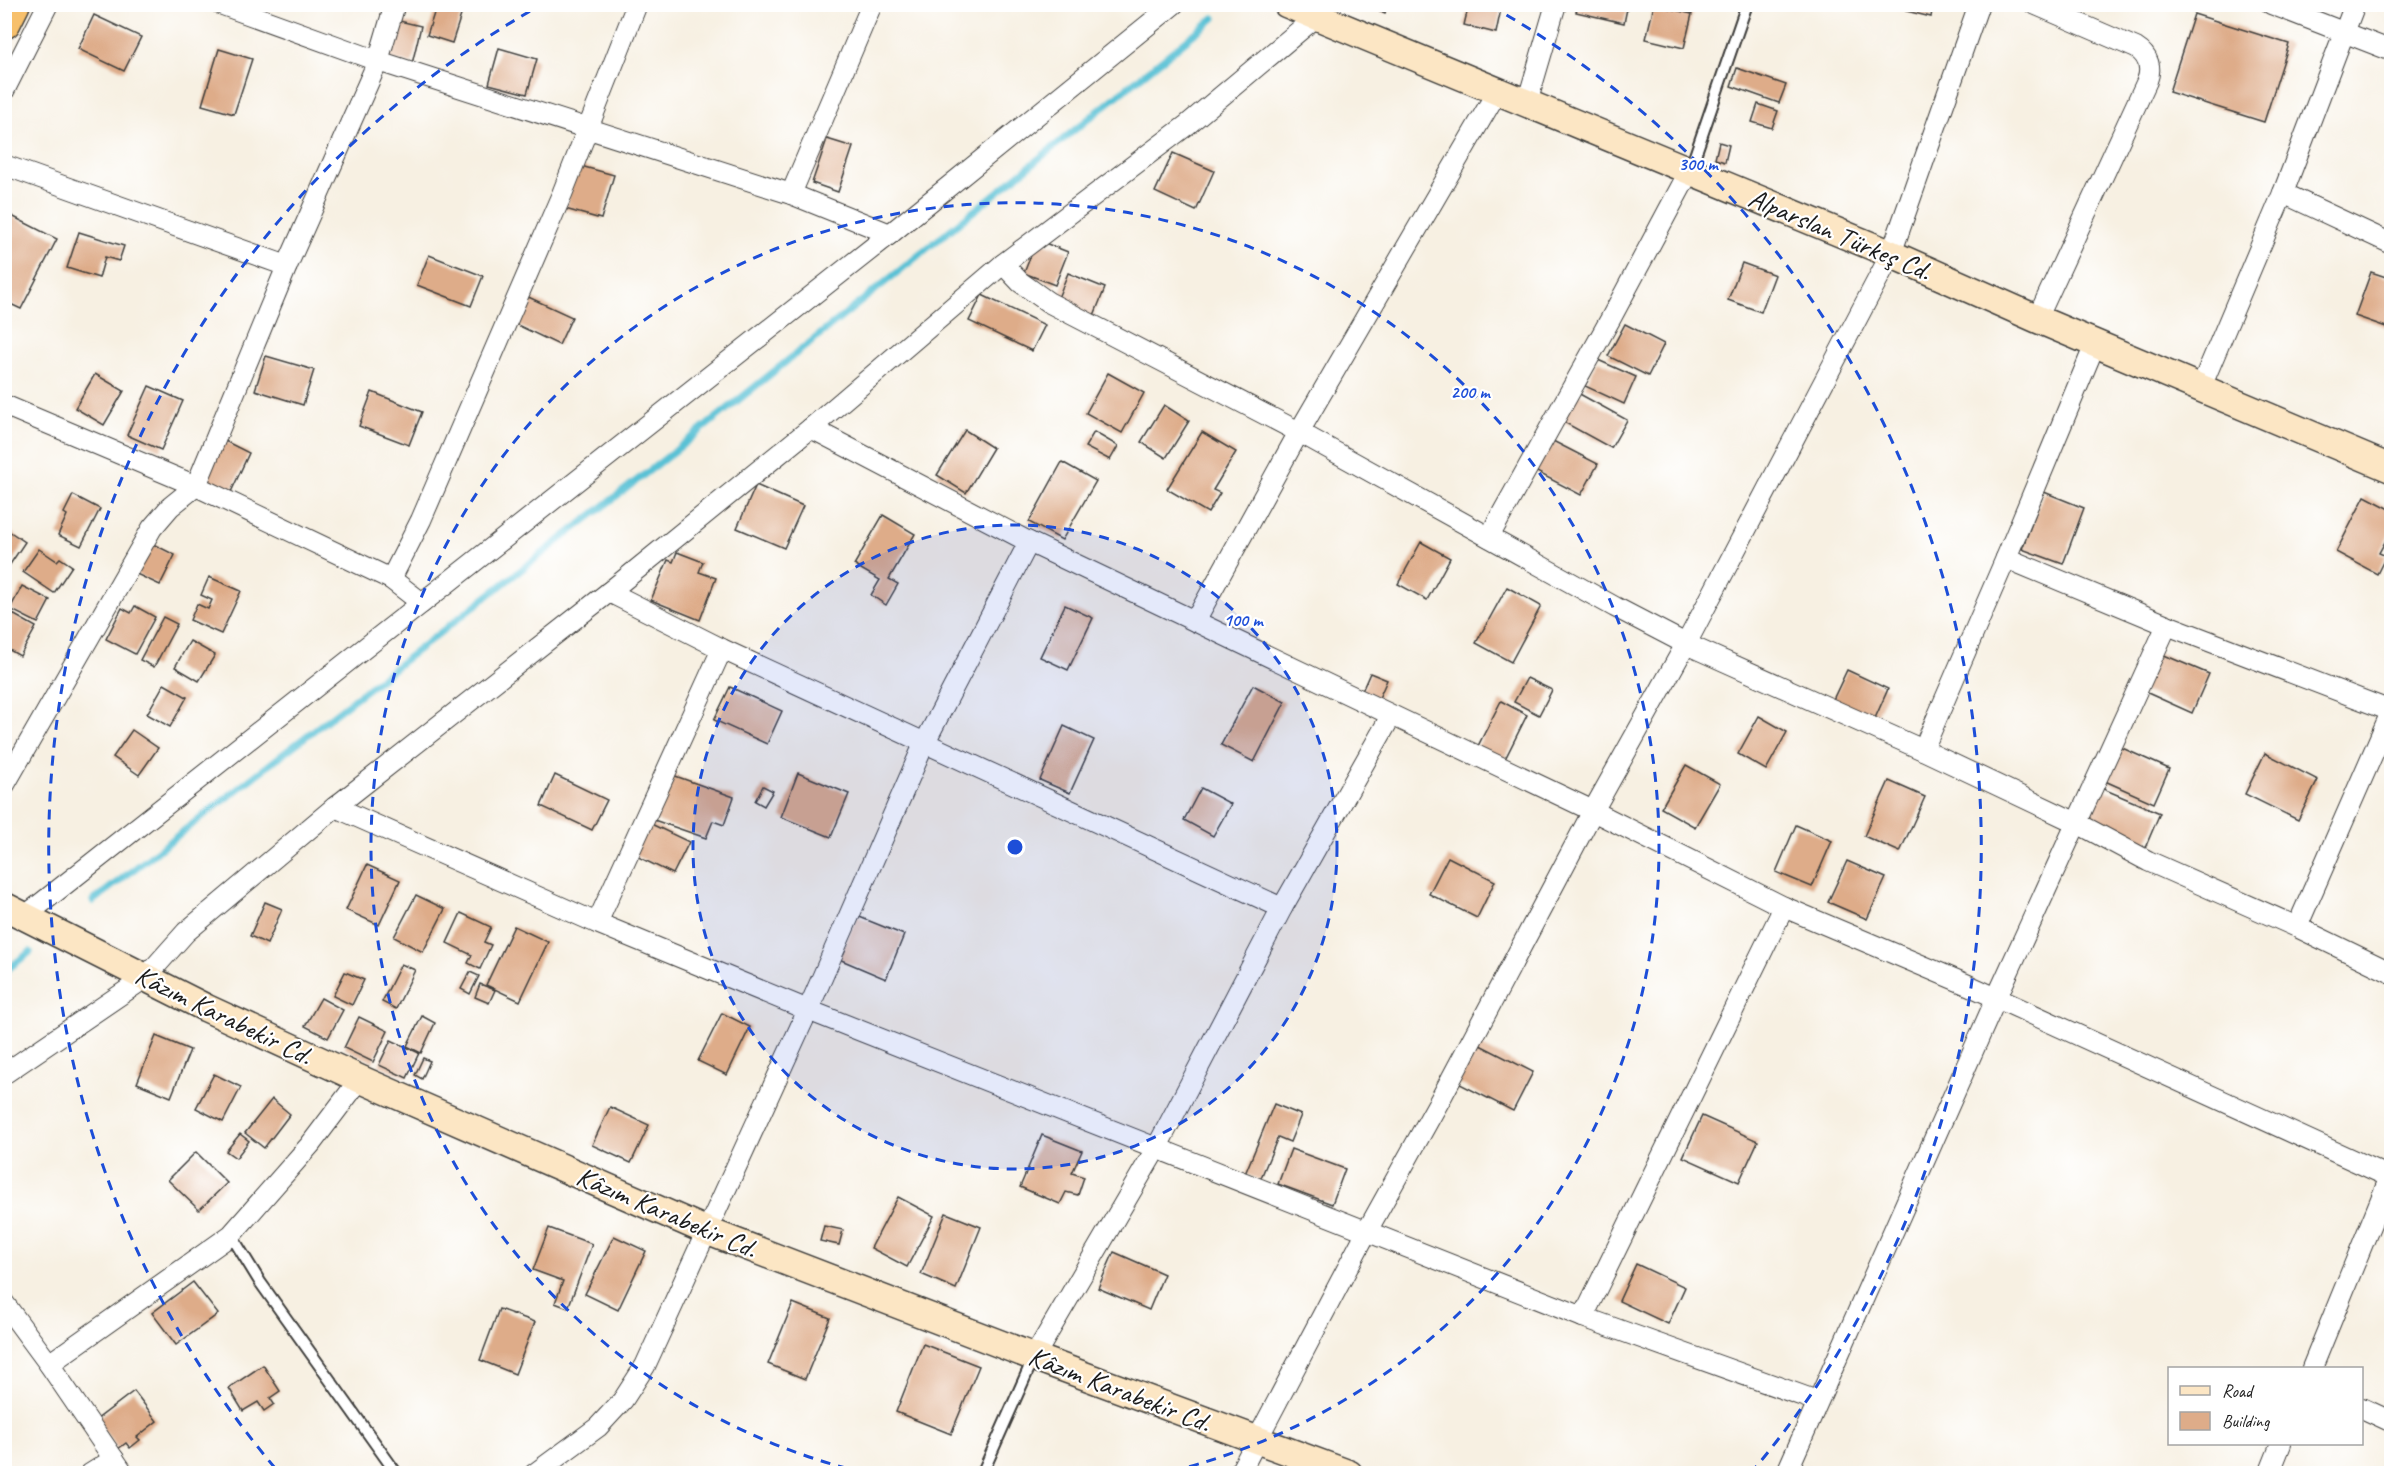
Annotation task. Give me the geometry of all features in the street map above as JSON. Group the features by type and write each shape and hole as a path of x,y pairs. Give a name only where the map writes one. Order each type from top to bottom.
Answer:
{"highway":[{"path":"4,22 13,4"}],"street":[{"path":"4,91 48,4"},
{"path":"220,4 378,61 790,194 890,234"},
{"path":"4,786 152,528 170,507 196,486 287,266 378,61 395,4"},
{"path":"391,579 422,520 562,194 637,4"},
{"path":"790,194 872,4"},
{"path":"15,911 422,603 890,234 1174,4"},
{"name":"Alparslan Türkeş Cd.","path":"1287,4 1319,10 1527,103 1891,254 2037,319 2096,342 2391,469"},
{"path":"1527,103 1556,4"},
{"path":"1239,1473 1593,811 1686,644 1891,254 1979,4"},
{"path":"2034,4 2136,48 2145,56 2150,68 2147,81 2037,319"},
{"path":"2271,4 2391,51"},
{"path":"2201,387 2283,193 2355,4"},
{"path":"4,1074 145,978 186,932 335,807 609,592 811,428 1003,264 1187,125 1319,10"},
{"path":"1195,621 1299,432 1498,90"},
{"path":"4,165 287,266"},
{"path":"1489,537 1611,318 1690,170"},
{"path":"2283,193 2391,244"},
{"path":"1003,264 1020,282 1048,302 1299,432 1686,644 1923,750 2078,823 2148,861 2297,927 2391,973"},
{"path":"1923,750 2096,342"},
{"path":"4,405 196,486 391,579 422,603"},
{"path":"811,428 1029,542 1593,811 1784,907 2391,1176 2312,1367"},
{"path":"534,1473 598,1426 623,1400 645,1366 808,1010 924,744 1029,542"},
{"path":"2006,558 2167,625 2391,710 2297,927"},
{"path":"609,592 722,649 924,744 1282,908"},
{"path":"1786,1473 1996,999 2167,625"},
{"path":"597,923 722,649"},
{"path":"1034,1357 1157,1147 1216,1039 1282,908 1390,716"},
{"path":"335,807 597,923 808,1010 1583,1317 1817,1401"},
{"path":"1583,1317 1784,907"},
{"name":"Kâzım Karabekir Cd.","path":"15,911 145,978 360,1079 707,1231 1034,1357 1349,1473"},
{"path":"50,1364 231,1235 310,1145 360,1079"},
{"path":"4,1303 50,1364 119,1466 90,1473"},
{"path":"2363,1409 2391,1422"},
{"path":"2269,1473 2280,1445"}],"lane":[{"path":"1690,170 1747,4"},
{"path":"231,1235 260,1282 397,1473"},
{"path":"982,1473 1034,1357"}],"building":[{"path":"437,4 464,6 452,43 427,35"},
{"path":"1364,4 1388,4 1385,13"},
{"path":"1469,4 1502,4 1496,33 1464,25"},
{"path":"1578,4 1628,4 1624,23 1576,12"},
{"path":"1907,4 1933,4 1931,17 1906,11"},
{"path":"1654,5 1692,14 1684,48 1646,39"},
{"path":"2194,14 2289,44 2264,122 2169,92"},
{"path":"94,15 141,37 124,71 78,49"},
{"path":"391,19 421,26 412,64 381,57"},
{"path":"499,48 537,59 527,94 489,84"},
{"path":"219,49 252,59 234,114 202,105"},
{"path":"1737,68 1786,85 1779,103 1731,86"},
{"path":"1758,104 1778,111 1772,128 1752,122"},
{"path":"827,139 853,147 838,192 812,183"},
{"path":"1719,142 1729,145 1725,162 1715,159"},
{"path":"1173,153 1214,171 1196,211 1155,192"},
{"path":"577,165 614,175 601,219 565,209"},
{"path":"4,212 57,239 21,309 4,301"},
{"path":"79,232 124,246 119,261 105,257 99,278 67,268"},
{"path":"1037,240 1068,252 1055,285 1024,273"},
{"path":"429,255 483,276 471,306 417,285"},
{"path":"1742,263 1775,275 1761,312 1728,300"},
{"path":"2371,272 2392,279 2392,320 2389,328 2355,316"},
{"path":"1068,273 1105,288 1093,318 1056,303"},
{"path":"524,295 572,317 559,345 511,322"},
{"path":"982,295 1045,325 1032,351 969,321"},
{"path":"1625,324 1664,344 1648,376 1608,356"},
{"path":"266,356 314,370 303,405 255,390"},
{"path":"1598,360 1636,377 1624,404 1585,386"},
{"path":"1108,373 1144,393 1122,433 1086,413"},
{"path":"95,374 124,391 104,425 75,408"},
{"path":"149,386 183,401 161,450 127,435"},
{"path":"372,392 422,412 409,445 359,426"},
{"path":"1576,392 1627,420 1611,448 1560,420"},
{"path":"1164,405 1189,421 1166,458 1141,442"},
{"path":"965,430 993,448 966,493 937,475"},
{"path":"1094,432 1118,446 1110,460 1085,447"},
{"path":"1202,432 1236,452 1213,490 1220,493 1208,513 1167,489"},
{"path":"1549,439 1598,464 1581,495 1533,470"},
{"path":"223,440 249,453 231,492 204,479"},
{"path":"1062,462 1096,481 1062,540 1029,522"},
{"path":"756,485 803,506 784,548 737,528"},
{"path":"2044,492 2084,508 2063,564 2022,549"},
{"path":"73,495 100,509 81,546 58,535 67,515 64,513"},
{"path":"2365,496 2392,510 2392,529 2379,553 2386,556 2377,574 2336,552"},
{"path":"883,515 915,534 889,579 898,584 886,605 871,595 880,580 854,565"},
{"path":"6,529 25,542 9,566 4,563"},
{"path":"149,542 175,555 160,585 134,573"},
{"path":"1421,542 1450,558 1427,600 1398,584"},
{"path":"39,549 57,561 60,558 72,566 54,593 23,572"},
{"path":"677,552 703,562 699,572 716,578 700,620 651,600 668,560 673,562"},
{"path":"209,577 241,591 221,634 190,620 197,604 208,609 212,600 201,595"},
{"path":"22,586 50,600 38,623 10,609"},
{"path":"1507,587 1541,606 1511,662 1476,643"},
{"path":"1065,605 1093,618 1068,670 1040,657"},
{"path":"135,606 155,617 135,654 106,639 122,608 131,613"},
{"path":"11,613 36,627 20,656 4,647 4,625"},
{"path":"163,617 177,624 154,667 140,660"},
{"path":"190,641 215,655 199,681 175,667"},
{"path":"2157,652 2209,674 2192,713 2141,690"},
{"path":"1847,670 1888,689 1872,725 1830,706"},
{"path":"1370,673 1387,680 1379,698 1362,691"},
{"path":"1527,678 1552,690 1539,715 1514,702"},
{"path":"164,684 187,697 170,727 147,714"},
{"path":"1253,685 1285,702 1254,762 1221,745"},
{"path":"730,687 782,711 767,744 714,720"},
{"path":"1501,701 1527,715 1505,759 1478,746"},
{"path":"1759,716 1787,732 1766,770 1738,754"},
{"path":"1064,726 1094,740 1070,793 1040,780"},
{"path":"132,730 158,748 139,775 113,757"},
{"path":"2120,747 2169,769 2154,803 2105,781"},
{"path":"2265,753 2318,780 2298,820 2245,794"},
{"path":"1686,765 1720,784 1695,827 1661,808"},
{"path":"667,773 734,797 724,825 713,821 706,838 651,819"},
{"path":"798,773 849,794 831,837 781,817"},
{"path":"555,775 607,800 592,830 541,806"},
{"path":"1889,781 1925,797 1900,852 1864,836"},
{"path":"763,786 773,791 764,806 755,801"},
{"path":"1201,788 1231,804 1213,836 1184,820"},
{"path":"2101,788 2160,813 2145,848 2086,824"},
{"path":"647,822 689,842 673,874 632,854"},
{"path":"1796,825 1832,841 1812,887 1776,872"},
{"path":"1448,857 1495,881 1477,918 1429,894"},
{"path":"1847,861 1886,878 1867,919 1828,902"},
{"path":"367,865 400,880 379,925 346,910"},
{"path":"416,895 445,909 423,952 394,937"},
{"path":"265,902 282,909 267,944 250,936"},
{"path":"461,913 491,927 484,942 491,945 480,969 468,963 472,955 447,943"},
{"path":"857,916 904,935 886,979 839,959"},
{"path":"514,926 548,942 520,1001 486,985"},
{"path":"401,964 415,970 396,1009 382,1002"},
{"path":"345,972 364,980 352,1005 333,996"},
{"path":"470,972 479,976 470,994 461,989"},
{"path":"480,984 495,990 489,1003 475,997"},
{"path":"321,998 343,1010 328,1038 305,1026"},
{"path":"722,1013 750,1027 727,1075 698,1061"},
{"path":"422,1016 435,1023 421,1053 407,1046"},
{"path":"359,1017 388,1031 373,1062 344,1048"},
{"path":"156,1036 190,1050 171,1097 137,1083"},
{"path":"391,1040 419,1053 407,1078 379,1065"},
{"path":"1478,1044 1533,1072 1513,1111 1458,1083"},
{"path":"423,1058 430,1061 422,1079 415,1075"},
{"path":"214,1074 241,1087 223,1122 196,1108"},
{"path":"272,1099 290,1114 264,1148 245,1133"},
{"path":"1274,1104 1301,1115 1290,1142 1278,1137 1260,1180 1245,1174"},
{"path":"610,1107 649,1125 631,1163 592,1145"},
{"path":"1702,1116 1758,1141 1739,1182 1683,1157"},
{"path":"240,1134 249,1141 236,1158 226,1151"},
{"path":"1042,1135 1082,1151 1072,1173 1084,1177 1078,1195 1066,1192 1060,1204 1020,1187"},
{"path":"1291,1149 1345,1169 1332,1204 1278,1184"},
{"path":"196,1152 227,1183 199,1210 168,1180"},
{"path":"898,1197 934,1216 907,1267 871,1248"},
{"path":"946,1213 981,1227 956,1289 921,1274"},
{"path":"824,1226 843,1230 839,1245 820,1241"},
{"path":"549,1228 592,1244 568,1308 555,1303 563,1281 533,1270"},
{"path":"614,1236 646,1251 618,1310 585,1294"},
{"path":"1114,1252 1164,1274 1149,1310 1098,1288"},
{"path":"1636,1264 1685,1287 1668,1324 1619,1301"},
{"path":"193,1282 218,1314 176,1345 152,1313"},
{"path":"793,1303 830,1318 805,1379 768,1364"},
{"path":"499,1309 535,1322 515,1374 480,1360"},
{"path":"923,1344 979,1366 951,1434 896,1412"},
{"path":"263,1365 280,1391 270,1398 274,1404 264,1411 258,1402 243,1411 229,1388"},
{"path":"134,1391 157,1421 137,1437 140,1440 130,1448 126,1443 118,1449 96,1420"}],"waterway":[{"path":"93,901 680,447 1214,18"},
{"path":"4,972 30,952"}]}
